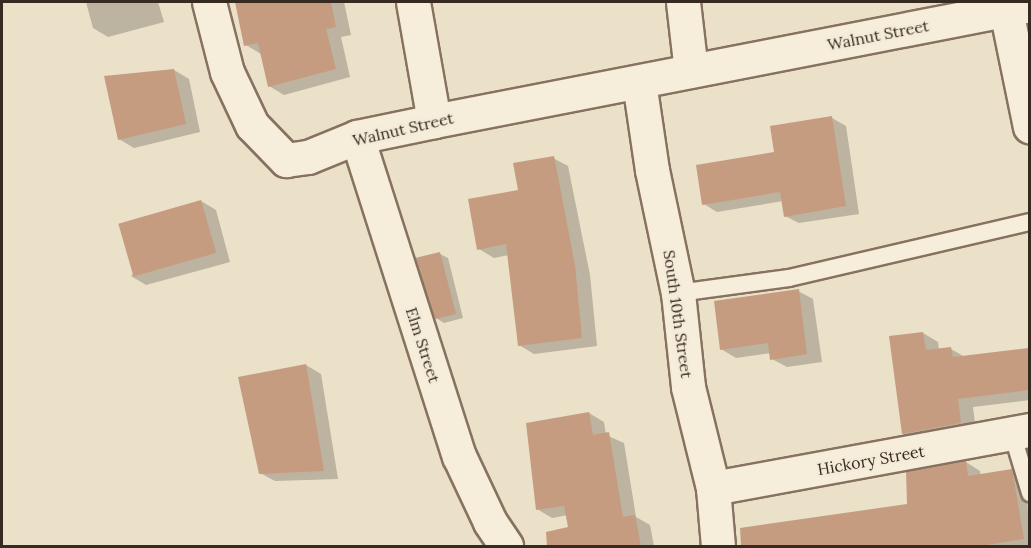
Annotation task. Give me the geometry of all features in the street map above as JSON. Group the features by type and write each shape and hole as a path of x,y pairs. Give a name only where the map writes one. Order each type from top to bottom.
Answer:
{"street":[{"path":"413,2 434,121"},
{"path":"683,2 691,72"},
{"path":"1017,8 1029,127"},
{"name":"Walnut Street","path":"212,13 227,72 252,125 286,160 308,157 357,137 1017,8"},
{"name":"South 10th Street","path":"639,82 652,170 678,293 688,387 713,488 718,546"},
{"name":"Elm Street","path":"357,137 459,456 490,522 506,546"},
{"name":"Hickory Street","path":"713,488 1021,432"}],"lane":[{"path":"678,293 789,279 1029,222"},
{"path":"1021,432 1029,493"}],"building":[{"path":"235,2 331,2 336,27 326,29 336,69 268,87 258,43 244,46"},
{"path":"174,69 186,124 118,140 104,76"},
{"path":"832,116 846,206 784,217 780,192 702,205 696,165 774,152 770,126"},
{"path":"554,156 575,265 582,338 518,346 506,244 477,250 468,199 518,190 513,163"},
{"path":"201,200 216,253 133,277 118,224"},
{"path":"440,252 456,314 435,319 415,258"},
{"path":"799,289 807,354 770,360 768,343 720,350 714,301"},
{"path":"923,332 926,350 951,347 953,357 1029,348 1029,390 958,399 961,423 902,434 889,336"},
{"path":"306,364 324,471 259,474 238,377"},
{"path":"589,412 593,435 609,432 623,517 635,515 641,546 547,546 546,532 568,527 564,506 536,510 526,423"},
{"path":"966,461 968,476 1012,469 1024,539 980,546 741,546 740,528 907,504 906,472"}]}
